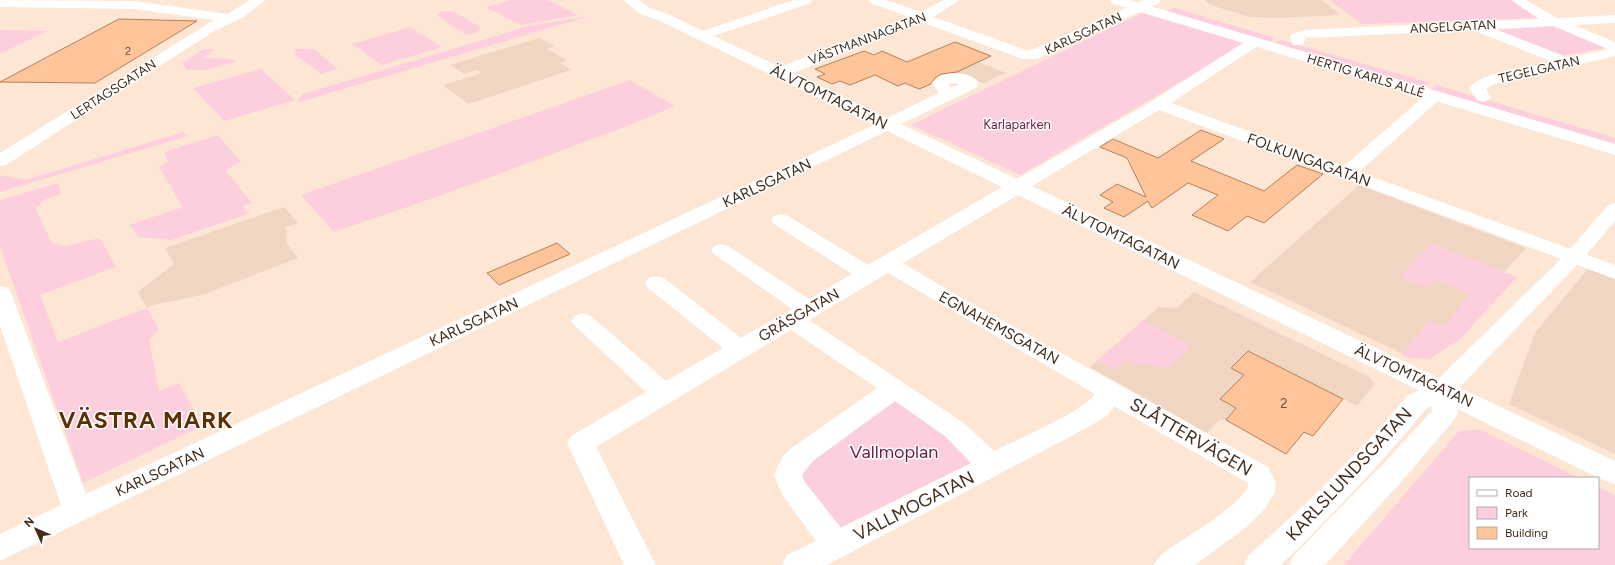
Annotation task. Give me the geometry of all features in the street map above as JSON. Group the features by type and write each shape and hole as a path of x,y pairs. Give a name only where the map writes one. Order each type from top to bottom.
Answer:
{"street":[{"name":"LERTAGSGATAN","path":"227,18 230,13 251,0"},
{"name":"LERTAGSGATAN","path":"0,161 211,26 239,14 259,0"},
{"path":"701,36 806,0"},
{"path":"875,0 922,16"},
{"name":"VÄSTMANNAGATAN","path":"779,73 922,16 954,0"},
{"name":"HERTIG KARLS ALLÉ","path":"1116,0 1434,96 1614,146"},
{"name":"KARLSGATAN","path":"922,16 1024,55 1034,56 1154,0"},
{"name":"HERTIG KARLS ALLÉ","path":"1154,0 1484,97 1614,146"},
{"path":"1516,0 1555,22 1615,47"},
{"name":"ÄLVTOMTAGATAN","path":"640,2 645,11 779,73 1615,473"},
{"path":"0,3 134,5 227,18"},
{"name":"ANGELGATAN","path":"1298,42 1297,37 1305,34 1615,19"},
{"path":"1473,25 1566,62"},
{"path":"1017,187 1158,104 1254,42"},
{"name":"TEGELGATAN","path":"1484,97 1476,88 1489,80 1615,52"},
{"name":"KARLSGATAN","path":"0,548 863,138 886,124 948,95"},
{"path":"1346,174 1434,96"},
{"name":"FOLKUNGAGATAN","path":"1158,104 1615,272"},
{"name":"GRÄSGATAN","path":"640,565 581,443 1017,187"},
{"name":"KARLSLUNDSGATAN","path":"1260,565 1334,494 1386,439 1417,402 1442,390 1574,257 1615,209"},
{"name":"EGNAHEMSGATAN","path":"781,220 878,268 952,302 1111,391"},
{"path":"721,250 895,388"},
{"path":"656,283 740,350"},
{"path":"0,293 78,511"},
{"path":"583,320 664,394"},
{"name":"VALLMOGATAN","path":"836,545 792,487 788,475 793,464 803,454 895,388 955,430 992,466"},
{"name":"KARLSLUNDSGATAN","path":"1304,565 1392,473 1445,413 1442,390"},
{"name":"VALLMOGATAN","path":"798,565 1083,418 1098,408 1111,391"},
{"name":"SLÅTTERVÄGEN","path":"1111,391 1258,475 1262,482 1261,491 1257,497 1236,517 1170,565"}],"shaded area":[{"path":"1204,0 1321,0 1341,15 1276,18 1250,17 1210,5"},
{"path":"539,38 555,46 547,49 567,60 560,63 571,70 469,104 443,85 482,73 477,70 464,74 450,65"},
{"path":"966,57 1006,73 984,83 950,75 936,69"},
{"path":"1359,185 1526,248 1426,357 1408,356 1250,282"},
{"path":"284,207 298,223 285,228 287,232 286,242 298,258 202,295 153,305 147,308 138,292 174,264 165,248"},
{"path":"1590,266 1615,275 1615,454 1509,404 1535,333"},
{"path":"1194,292 1370,377 1374,385 1357,406 1248,351 1231,368 1244,375 1220,399 1236,408 1226,420 1219,420 1207,433 1090,367 1159,307 1177,308"}],"green space":[{"path":"512,0 548,0 578,15 521,25 486,7"},
{"path":"1329,0 1511,0 1539,18 1362,24"},
{"path":"1174,8 1276,38 1267,43 1165,12"},
{"path":"442,11 453,11 480,27 478,32 466,35 437,15"},
{"name":"Karlaparken","path":"1142,13 1246,44 1020,175 911,125"},
{"path":"590,16 296,103 303,94 529,26"},
{"path":"1555,26 1610,47 1562,56 1498,30"},
{"path":"410,27 442,47 382,65 352,44"},
{"path":"0,30 47,31 0,54"},
{"path":"1281,40 1430,83 1420,89 1272,45"},
{"path":"204,49 215,49 203,58 233,59 235,62 206,70 187,70 182,63"},
{"path":"296,49 314,49 338,69 321,74 295,54"},
{"path":"261,69 295,100 224,121 193,88"},
{"path":"630,80 675,106 627,126 445,194 334,232 301,195"},
{"path":"1437,85 1615,138 1615,144 1427,91"},
{"path":"184,132 188,136 0,192 0,175 25,180"},
{"path":"218,135 241,162 225,170 252,203 243,206 248,214 171,240 139,237 129,225 183,207 159,167 168,162 164,152"},
{"path":"58,183 61,194 46,199 35,208 52,243 64,246 100,238 116,267 40,295 58,342 147,308 159,330 149,340 159,391 179,383 202,426 83,483 0,246 0,200"},
{"path":"1431,243 1517,277 1459,340 1429,359 1409,358 1402,355 1429,320 1444,326 1470,294 1435,279 1427,288 1400,277"},
{"path":"1143,320 1192,346 1168,368 1137,364 1127,359 1115,370 1098,360"},
{"name":"Vallmoplan","path":"893,398 945,431 975,461 833,531 793,474"},
{"path":"1481,430 1577,477 1469,477 1469,549 1599,549 1599,487 1615,495 1615,565 1344,565 1459,431"}],"building":[{"path":"119,19 197,21 95,83 0,82"},
{"path":"955,42 991,56 957,72 941,74 935,78 931,84 919,89 905,83 898,86 875,75 850,85 840,81 832,84 817,77 825,74 815,69 864,51 874,55 882,51 907,62"},
{"path":"1201,130 1224,139 1191,161 1264,191 1297,165 1323,174 1264,223 1247,216 1228,231 1192,215 1218,195 1188,183 1152,208 1148,201 1124,217 1104,208 1113,202 1100,195 1117,184 1146,197 1127,158 1100,147 1113,139 1158,158"},
{"path":"557,243 570,254 499,285 487,273"},
{"path":"1248,351 1343,399 1313,436 1304,432 1286,454 1226,420 1236,408 1220,399 1244,375 1231,368"}],"district":[{"name":"VÄSTRA MARK","path":"146,420"}]}
